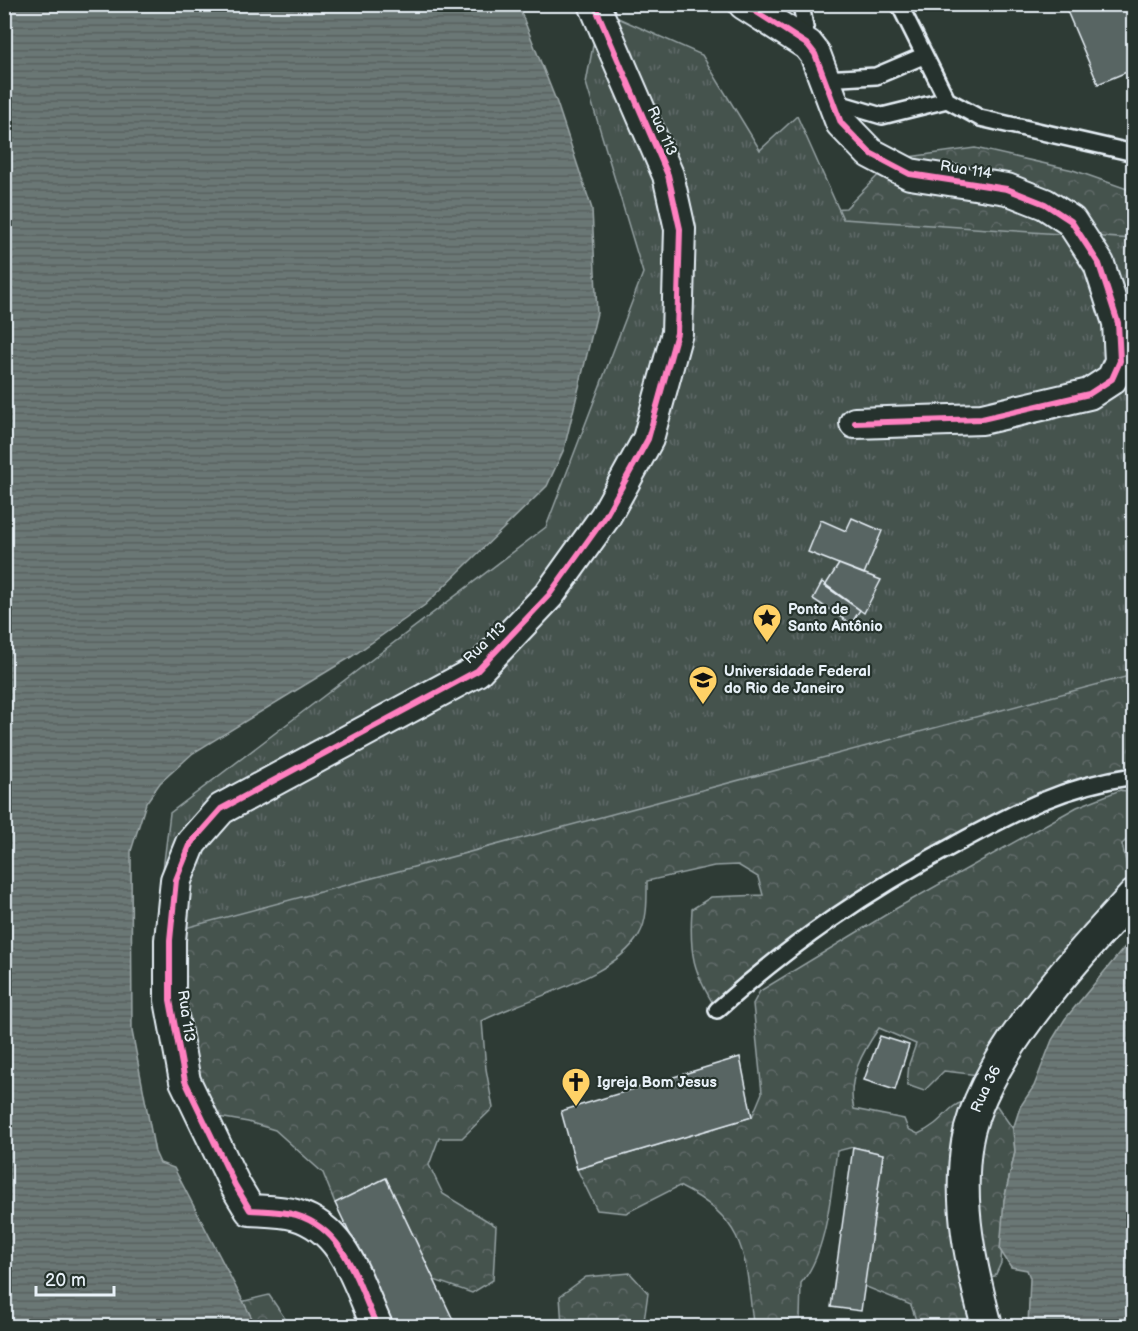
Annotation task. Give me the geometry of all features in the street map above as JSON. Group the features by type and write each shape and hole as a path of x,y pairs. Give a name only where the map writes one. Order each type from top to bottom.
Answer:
{"street":[{"name":"Rua 113","path":"377,1326 339,1242 320,1224 294,1214 250,1210 235,1185 185,1081 170,1000 170,940 176,880 190,843 221,809 477,671 549,595 605,517 648,439 677,333 680,229 668,175 594,4"},
{"path":"744,4 808,45"},
{"name":"Rua 114","path":"808,45 841,123 870,153 910,174 1007,189 1045,204 1071,221 1099,264 1118,323 1120,361 1112,379 1089,394 982,418 855,423"},
{"name":"Rua 36","path":"987,1326 971,1263 964,1209 967,1142 981,1095 1010,1045 1078,955 1134,895"}],"lane":[{"path":"801,4 808,45"},
{"path":"899,4 947,100 980,118 1134,153"},
{"path":"828,90 876,76 923,56"},
{"path":"828,90 882,116 947,100"},
{"path":"717,1010 766,966 824,922 886,882 1028,805 1076,787 1134,776"}],"green space":[{"path":"609,14 702,55 760,150 797,116 843,219 1133,239 1133,675 155,936 170,813 546,527 643,273 586,83 594,40"},
{"path":"975,148 1073,170 1133,191 1133,776 1076,787 886,882 717,1010 703,985 694,962 691,938 692,909 711,897 763,895 758,877 738,865 714,866 647,881 644,923 639,935 626,951 589,976 482,1021 486,1069 493,1108 462,1138 439,1138 429,1165 443,1194 496,1226 493,1280 472,1293 434,1280 386,1178 335,1203 323,1173 275,1130 248,1122 201,1114 170,1000 191,843 477,671 779,212 846,208 894,159"},
{"path":"1120,790 1133,792 1133,834 1122,844 1130,879 1119,910 979,1075 944,1071 924,1091 907,1085 909,1064 916,1044 879,1028 867,1046 854,1077 852,1098 854,1109 904,1119 908,1129 918,1134 931,1127 952,1108 968,1102 997,1106 1013,1129 1015,1152 1004,1200 1001,1263 995,1276 987,1277 993,1326 918,1326 911,1305 864,1286 883,1154 853,1147 837,1151 830,1203 822,1239 810,1271 801,1283 800,1319 753,1323 744,1258 730,1226 718,1212 679,1186 626,1213 597,1210 577,1169 752,1117 762,1093 753,1004 760,991 897,908 1077,807"},
{"path":"630,1273 648,1293 644,1321 630,1326 562,1326 560,1296 586,1277"},
{"path":"269,1295 290,1326 238,1326 232,1304"}],"shaded area":[{"path":"5,4 518,5 557,103 592,209 597,313 564,449 547,486 425,605 351,657 193,753 160,783 146,803 131,851 132,1031 155,1152 160,1163 174,1168 256,1326 5,1326"},
{"path":"1133,937 1133,1326 1028,1326 1030,1278 1027,1270 1011,1267 1000,1250 1004,1200 1015,1152 1013,1129 1020,1107 1034,1086 1052,1040 1065,1019"}],"building":[{"path":"1064,4 1134,4 1134,69 1098,84"},
{"path":"852,518 882,531 864,574 808,552 821,520 846,531"},
{"path":"839,564 881,580 864,613 825,586"},
{"path":"822,582 860,610 851,624 813,599"},
{"path":"880,1036 909,1045 895,1090 864,1080"},
{"path":"740,1057 752,1117 577,1169 561,1111"},
{"path":"853,1147 883,1154 861,1311 831,1307"},
{"path":"386,1178 456,1326 394,1326 335,1203"}],"cycle path":[{"path":"377,1326 348,1260 327,1233 313,1222 296,1215 250,1210 235,1185 185,1081 170,1000 170,940 176,880 191,843 221,809 477,671 549,595 605,517 648,439 677,333 680,229 668,175 594,4"},
{"path":"744,4 808,45 815,54 841,123 870,153 910,174 1007,189 1045,204 1071,221 1099,264 1118,323 1120,361 1112,379 1089,394 982,419 855,423"}],"place":[{"name":"Ponta de Santo Antônio","path":"767,644"},
{"name":"Universidade Federal do Rio de Janeiro","path":"703,706"},
{"name":"Igreja Bom Jesus","path":"576,1108"}]}
